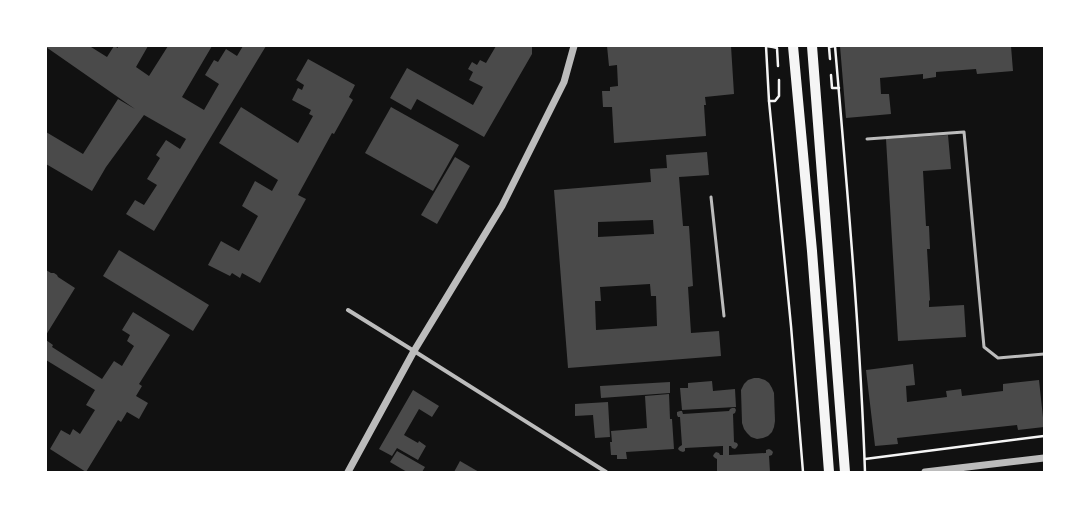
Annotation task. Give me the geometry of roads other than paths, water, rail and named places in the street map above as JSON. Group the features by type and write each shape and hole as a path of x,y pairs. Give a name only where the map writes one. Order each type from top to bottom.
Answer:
{"main road":[{"path":"793,46 812,252 829,472"},
{"path":"812,46 846,472"}],"street":[{"path":"348,472 414,351 502,206 564,82 574,46"},
{"path":"348,310 606,472"},
{"path":"925,472 1044,458"}],"lane":[{"path":"867,139 964,132 984,348 998,358 1044,354"},
{"path":"711,197 724,316"}]}
